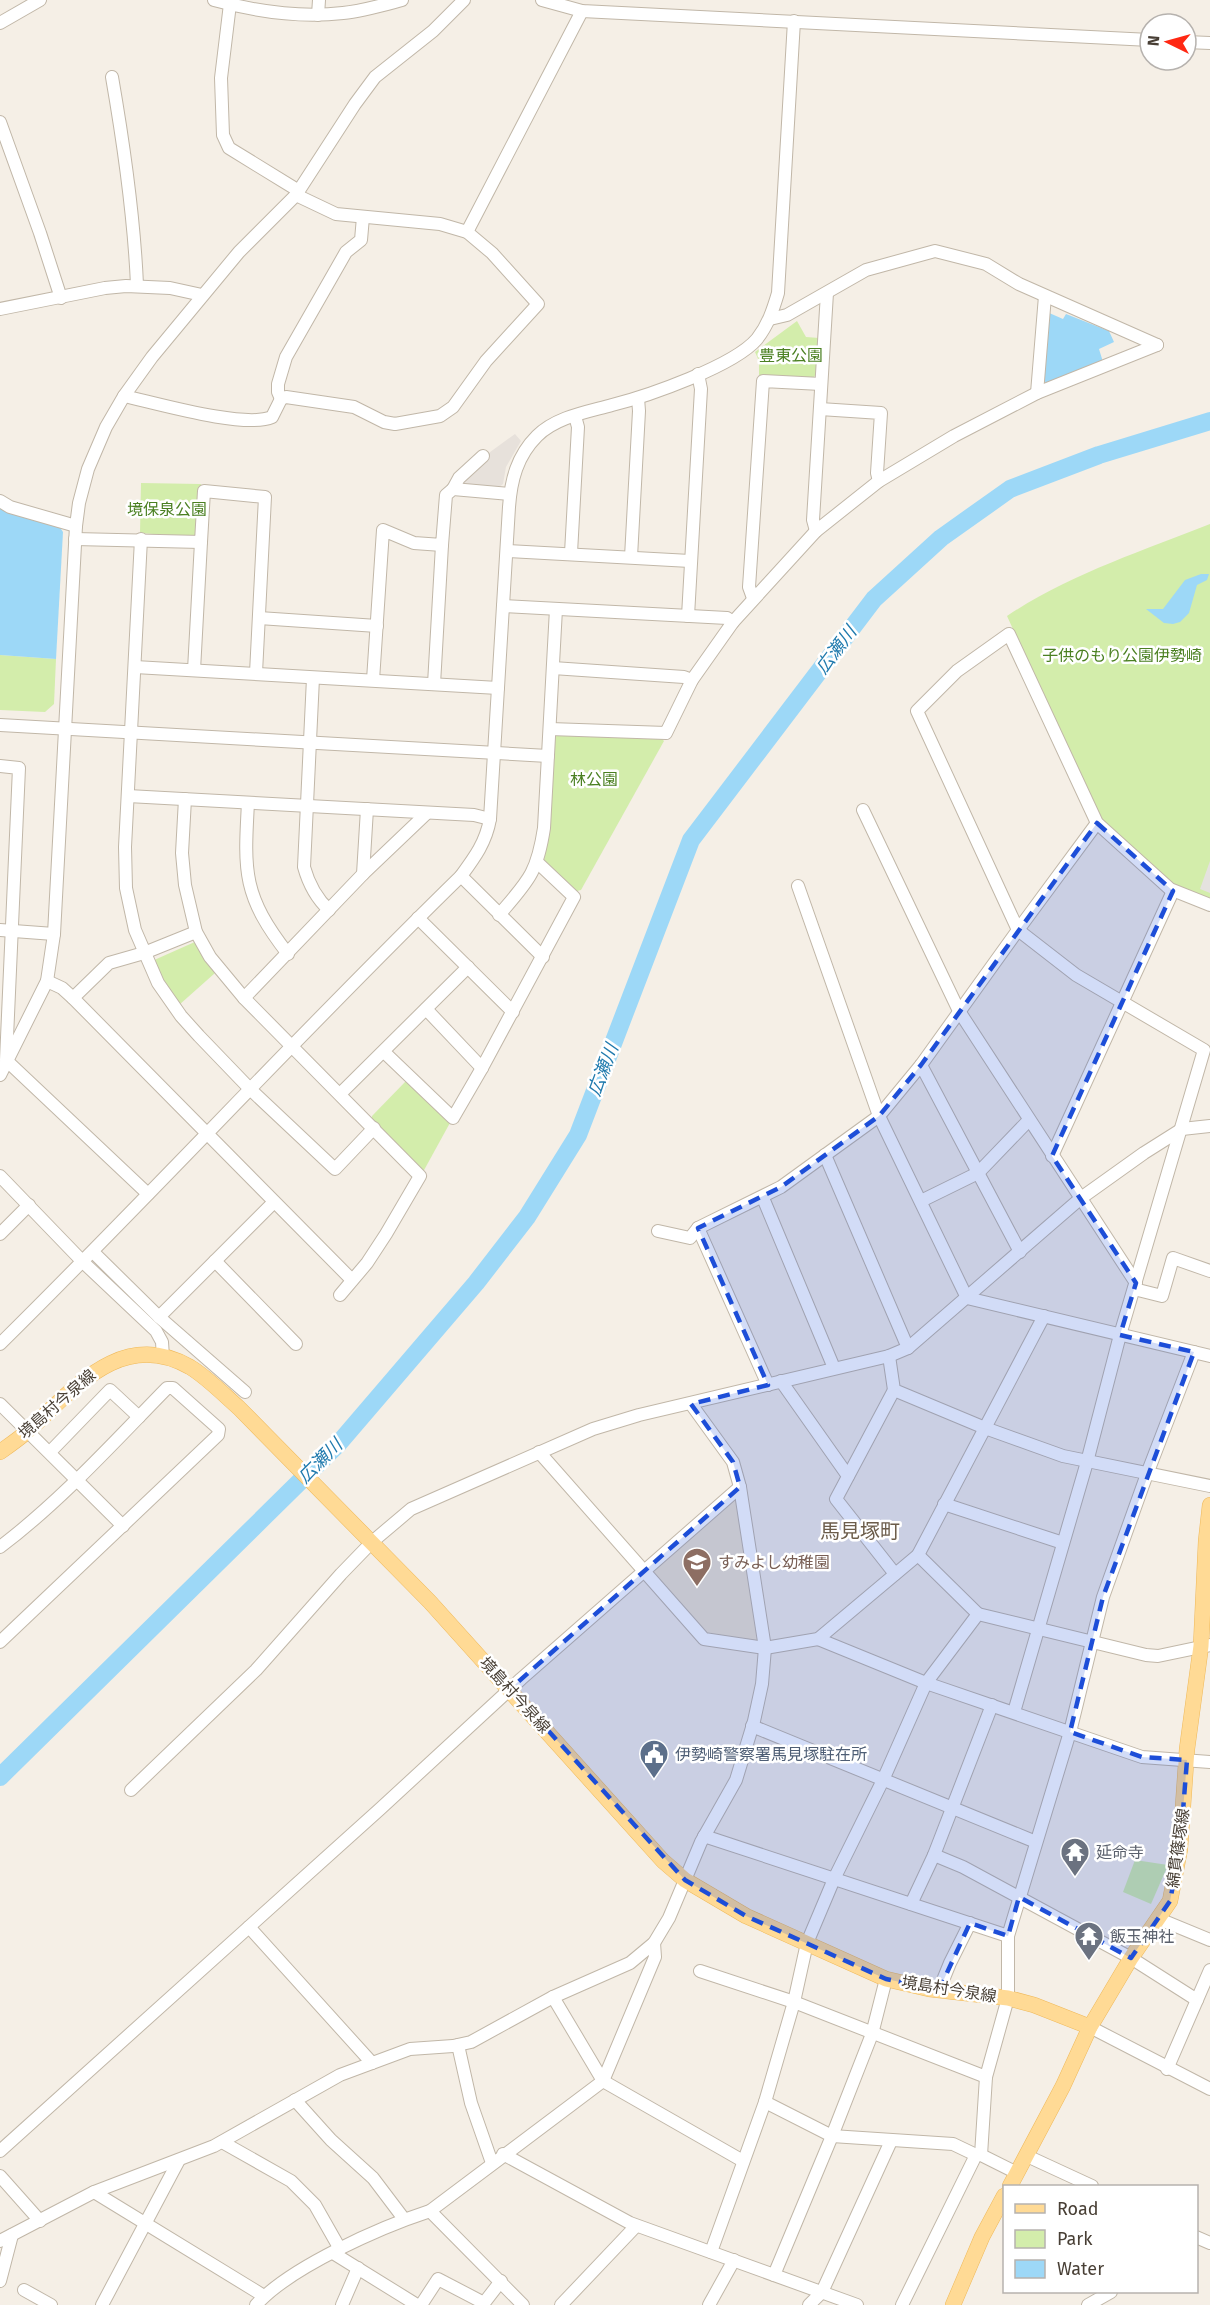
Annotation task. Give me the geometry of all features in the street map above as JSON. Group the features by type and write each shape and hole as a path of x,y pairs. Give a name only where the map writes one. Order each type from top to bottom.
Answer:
{"main road":[{"name":"境島村今泉線","path":"0,1452 28,1431 70,1390 103,1365 133,1357 163,1357 199,1373 369,1538 510,1689 663,1861 685,1880 746,1916 886,1979 939,1990 1008,1998 1034,2005 1090,2027"},
{"name":"綿貫篠塚線","path":"1014,2180 1090,2027 1131,1958 1170,1901 1180,1849 1187,1749 1205,1646 1206,1541 1210,1505"},
{"path":"953,2305 982,2237 1003,2200"}],"street":[{"path":"0,23 40,0"},
{"path":"214,0 318,15 362,11 402,0"},
{"path":"318,15 319,0"},
{"path":"0,1075 48,981 54,934 64,729 79,503 88,469 106,427 124,396 202,295 239,252 298,193 375,77 433,31 464,0"},
{"path":"542,0 582,11 1138,39"},
{"path":"230,4 221,78 223,135 230,148 298,193 336,214 440,225 467,232 486,247 538,304 486,362 445,414 415,422 395,424 384,422 354,407 294,398 281,399"},
{"path":"467,232 582,11"},
{"path":"0,1344 461,876 479,852 487,837 490,819 496,752 510,494 515,469 530,443 550,426 575,416 638,399 698,374 741,352 756,339 770,319 778,293 794,21"},
{"path":"112,77 131,206 137,285"},
{"path":"0,122 61,298"},
{"path":"124,396 212,416 251,420 272,417 281,399 278,384 286,357 346,252 361,240 363,217"},
{"path":"550,729 666,733 692,680 753,598 816,531 879,480 954,436 1037,393 1157,345 1019,284 986,264 935,251 866,270 788,315 770,319"},
{"path":"0,309 105,288 137,285 170,288 202,295"},
{"path":"816,531 813,520 827,293"},
{"path":"1037,393 1045,296"},
{"path":"688,616 701,389 698,374"},
{"path":"753,598 748,587 763,381 822,384"},
{"path":"631,557 638,399"},
{"path":"820,409 881,413 877,473 879,480"},
{"path":"571,553 578,427 575,416"},
{"path":"434,684 446,495 453,489 459,477 483,456"},
{"path":"453,489 510,494"},
{"path":"194,669 204,491 265,497 256,673"},
{"path":"0,501 76,533 201,542"},
{"path":"373,680 383,530 414,543 442,545"},
{"path":"141,539 125,847 126,888 135,930 144,953 158,983 181,1016 250,1089 335,1169 374,1128"},
{"path":"507,551 690,561"},
{"path":"503,606 727,618 733,622"},
{"path":"499,915 525,884 538,862 544,828 556,609"},
{"path":"259,618 377,626"},
{"path":"1014,1712 1087,1462 1120,1335 1204,1050 1076,975 1018,930 917,711 957,671 1009,634 1097,823 1173,891 1210,905"},
{"path":"135,667 498,688"},
{"path":"553,668 684,676 692,680"},
{"path":"314,678 304,867 309,884 319,900 329,910"},
{"path":"0,725 548,756"},
{"path":"0,766 19,768 5,930 6,1060 148,1194"},
{"path":"128,796 474,815 490,819"},
{"path":"185,800 183,853 185,885 196,932 215,964 291,1047 420,1176 367,1263 340,1295"},
{"path":"248,803 245,857 250,891 266,926 288,954"},
{"path":"363,874 367,809"},
{"path":"863,810 959,1011 1081,1198 1135,1286 1162,1296 1173,1258 1210,1271"},
{"path":"244,998 363,874 427,813"},
{"path":"658,1231 690,1238 698,1228 763,1198 879,1116 921,1065 1097,823"},
{"path":"384,1052 453,1118 574,897 538,862"},
{"path":"461,876 543,957"},
{"path":"798,886 879,1116 968,1298"},
{"path":"1052,1156 1173,891"},
{"path":"418,918 513,1012"},
{"path":"5,930 54,934"},
{"path":"73,998 109,963 144,953 196,932"},
{"path":"340,1094 468,967"},
{"path":"48,981 62,988 73,998 352,1280"},
{"path":"426,1009 482,1068"},
{"path":"921,1065 1020,1252"},
{"path":"921,1201 978,1173 1029,1120"},
{"path":"131,1790 256,1670 369,1538 411,1509 593,1429 639,1415 890,1356 908,1348 1081,1198 1182,1129 1210,1126"},
{"path":"825,1155 908,1348"},
{"path":"0,1176 83,1262 156,1331 162,1342 163,1357"},
{"path":"763,1198 834,1368"},
{"path":"159,1317 274,1202"},
{"path":"0,1234 29,1205"},
{"path":"698,1228 768,1385"},
{"path":"93,1252 159,1317 245,1392"},
{"path":"215,1261 296,1344"},
{"path":"968,1298 1210,1356"},
{"path":"539,1452 704,1640 765,1648 818,1639 918,1556 1044,1316"},
{"path":"902,2305 978,2155 987,2077 1008,1998 1008,1936 1070,1732 1103,1597 1194,1352"},
{"path":"890,1356 894,1390 836,1499 895,1575"},
{"path":"781,1381 848,1476"},
{"path":"0,1547 20,1532 77,1479 170,1387 218,1427 219,1431 210,1442 0,1642"},
{"path":"50,1452 110,1390 139,1417"},
{"path":"894,1390 985,1428 1063,1456 1210,1486"},
{"path":"0,1404 123,1526"},
{"path":"0,2241 94,2192 222,2142 339,2075 410,2049 471,2042 553,1997 630,1964 654,1943 669,1918 704,1836 736,1780 753,1726 762,1684 765,1648 740,1487 733,1462 691,1404"},
{"path":"0,2151 510,1689 740,1487"},
{"path":"944,1504 1063,1543"},
{"path":"918,1556 978,1614 1158,1656 1205,1646"},
{"path":"711,2252 765,2102 794,2002 807,1943 834,1879 883,1780 926,1683 978,1614"},
{"path":"818,1639 926,1683 1142,1757 1210,1762"},
{"path":"911,1904 934,1855 992,1705"},
{"path":"753,1726 1036,1842"},
{"path":"704,1836 1008,1936"},
{"path":"934,1855 963,1867 1131,1958 1197,2000"},
{"path":"1159,1919 1210,1940"},
{"path":"939,1990 970,1923"},
{"path":"249,1927 372,2063"},
{"path":"94,2192 145,2223 260,2302 280,2283 337,2251 404,2219 430,2211 603,2080 655,1957 654,1943"},
{"path":"1167,2069 1210,1970"},
{"path":"700,1971 794,2002 987,2077"},
{"path":"774,2275 872,2034 886,1979"},
{"path":"553,1997 603,2080 743,2161"},
{"path":"1090,2027 1167,2069 1210,2089"},
{"path":"458,2045 471,2103 492,2163"},
{"path":"296,2100 331,2140 373,2178 404,2219"},
{"path":"765,2102 832,2136 954,2144 978,2155 1014,2180"},
{"path":"808,2305 822,2292 891,2141"},
{"path":"222,2142 291,2181 315,2205 337,2251 358,2268 419,2305 438,2279 484,2303 501,2281"},
{"path":"503,2154 633,2225 857,2305"},
{"path":"1027,2156 1088,2185"},
{"path":"102,2305 178,2160"},
{"path":"0,2176 40,2221"},
{"path":"430,2211 523,2305"},
{"path":"561,2305 633,2225"},
{"path":"0,2281 12,2235"},
{"path":"709,2305 734,2260"},
{"path":"342,2305 358,2268"},
{"path":"24,2290 51,2305"},
{"path":"1088,2305 1109,2293"}],"highlighted area":[{"path":"1097,823 1173,891 1052,1156 1136,1283 1120,1335 1194,1352 1103,1597 1070,1732 1142,1757 1187,1760 1180,1849 1170,1901 1131,1958 1019,1897 1008,1936 970,1923 939,1990 886,1979 746,1916 685,1880 510,1689 740,1487 733,1462 691,1404 768,1385 698,1228 781,1187 879,1116 921,1065"}],"shaded area":[{"path":"515,434 521,441 506,467 503,484 498,488 463,486 461,480 486,455"},
{"path":"1210,861 1210,893 1200,889"},
{"path":"736,1493 758,1642 705,1635 651,1574 652,1570"}],"green space":[{"name":"豊東公園","path":"797,321 806,337 819,338 816,374 812,380 759,375 759,361 755,352"},
{"name":"境保泉公園","path":"141,483 201,484 198,533 193,537 140,533"},
{"name":"子供のもり公園伊勢崎","path":"1210,524 1210,900 1172,886 1099,817 1007,616 1030,601 1080,576"},
{"path":"0,655 56,659 54,704 45,712 0,710"},
{"name":"林公園","path":"558,734 662,739 664,741 581,890 577,891 544,860 554,739"},
{"path":"197,941 215,973 179,1005 152,961"},
{"path":"406,1081 410,1082 451,1121 423,1172 372,1120 372,1116"},
{"path":"1135,1860 1168,1865 1151,1904 1123,1892"}],"water":[{"path":"1047,312 1063,319 1066,314 1109,331 1114,342 1099,349 1103,362 1049,384 1042,380"},
{"path":"0,507 59,526 63,532 56,659 0,655"},
{"path":"1201,574 1209,574 1207,580 1197,585 1189,613 1180,622 1164,623 1146,609 1163,609 1185,580"}],"waterway":[{"name":"広瀬川","path":"0,1777 339,1443 476,1283 527,1217 578,1135 691,840 874,599 941,538 1010,489 1099,455 1210,421"}],"place":[{"name":"すみよし幼稚園","path":"697,1588"},
{"name":"伊勢崎警察署馬見塚駐在所","path":"654,1780"},
{"name":"延命寺","path":"1075,1878"},
{"name":"飯玉神社","path":"1089,1962"}],"district":[{"name":"馬見塚町","path":"860,1531"}]}
